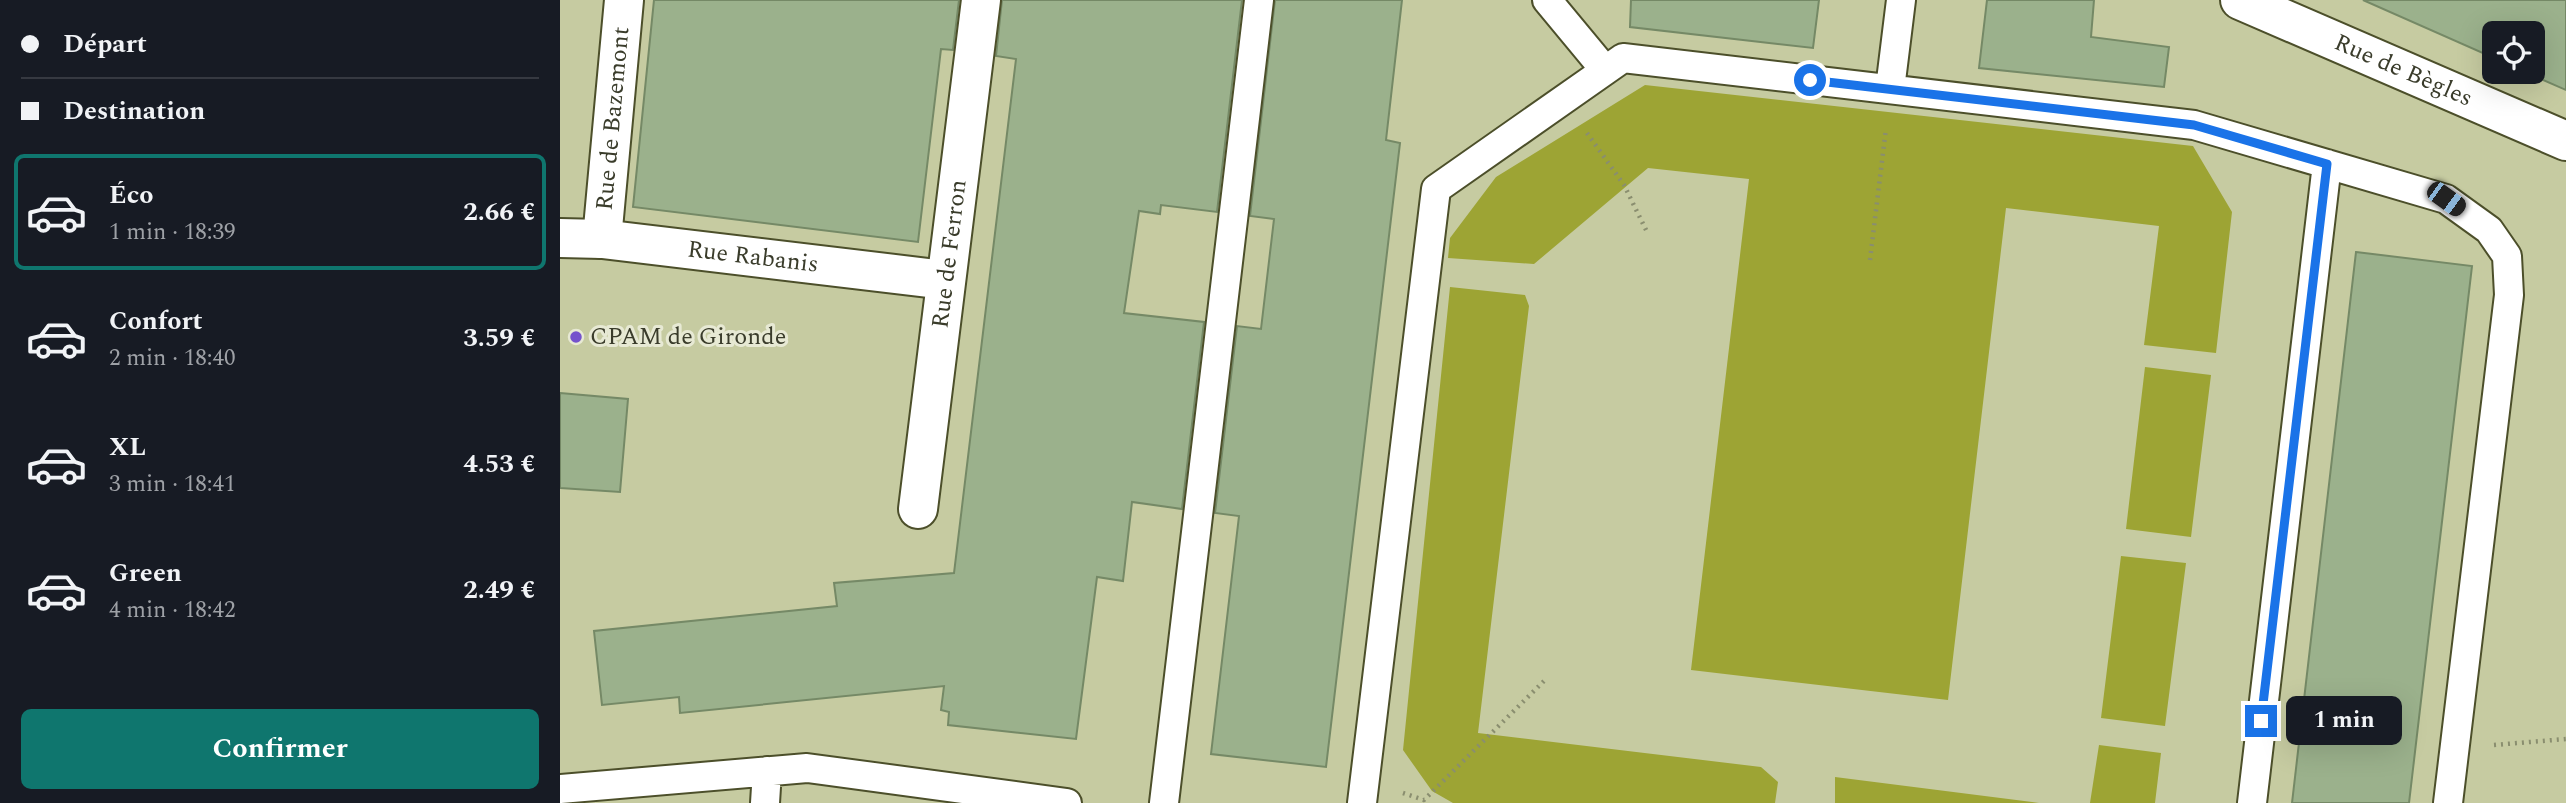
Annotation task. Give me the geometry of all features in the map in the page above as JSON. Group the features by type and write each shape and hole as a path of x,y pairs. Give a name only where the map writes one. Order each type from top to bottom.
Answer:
{"street":[{"name":"Rue de Bazemont","path":"602,239 624,0"},
{"name":"Rue de Ferron","path":"918,509 981,0"},
{"name":"Rue de Bègles","path":"2240,0 2566,141"},
{"name":"Rue Rabanis","path":"560,238 602,239 945,281"}],"lane":[{"path":"1164,803 1259,0"},
{"path":"1548,0 1605,70"},
{"path":"1890,89 1901,0"},
{"path":"1364,792 1436,189 1623,58 2194,125 2446,199 2489,230 2507,256 2509,295 2448,803"},
{"path":"2252,803 2327,164"},
{"path":"560,789 807,768 1067,803"},
{"path":"765,803 767,771"}],"path":[{"path":"1870,260 1890,89"},
{"path":"1563,100 1624,185 1648,234"},
{"path":"1364,792 1424,800 1544,681"},
{"path":"2455,747 2566,738"}],"green space":[{"path":"1645,85 2193,146 2232,212 2216,353 2144,345 2159,226 2006,208 1948,700 1691,670 1749,179 1648,168 1534,264 1448,258 1450,238 1496,177"},
{"path":"1450,287 1525,295 1529,306 1478,733 1761,767 1778,782 1775,803 1453,803 1432,791 1403,750"},
{"path":"2145,367 2211,375 2191,537 2126,529"},
{"path":"2121,556 2186,563 2165,726 2101,718"},
{"path":"2099,745 2161,753 2155,803 2090,803"},
{"path":"1835,777 2039,803 1835,803"}],"building":[{"path":"654,0 959,0 953,50 941,49 918,242 633,207"},
{"path":"1002,0 1242,0 1217,212 1161,205 1160,214 1139,211 1124,313 1204,322 1182,509 1132,502 1123,581 1097,577 1076,739 948,725 949,712 941,710 944,686 680,713 679,697 602,705 594,631 837,606 834,583 954,573 1016,59 996,56"},
{"path":"1275,0 1402,0 1386,140 1400,143 1326,767 1211,754 1239,516 1215,513 1237,326 1261,329 1274,219 1250,216"},
{"path":"1631,0 1819,0 1813,48 1630,27"},
{"path":"1987,0 2094,0 2091,37 2169,47 2164,87 1979,68"},
{"path":"2363,0 2566,0 2566,90 2545,81 2545,21 2482,21 2482,53"},
{"path":"2356,252 2472,266 2409,803 2292,803"},
{"path":"560,393 628,399 620,492 560,488"}],"place":[{"name":"CPAM de Gironde","path":"576,337"}],"route":[{"path":"1810,80 2194,125 2327,164 2261,721"}]}
